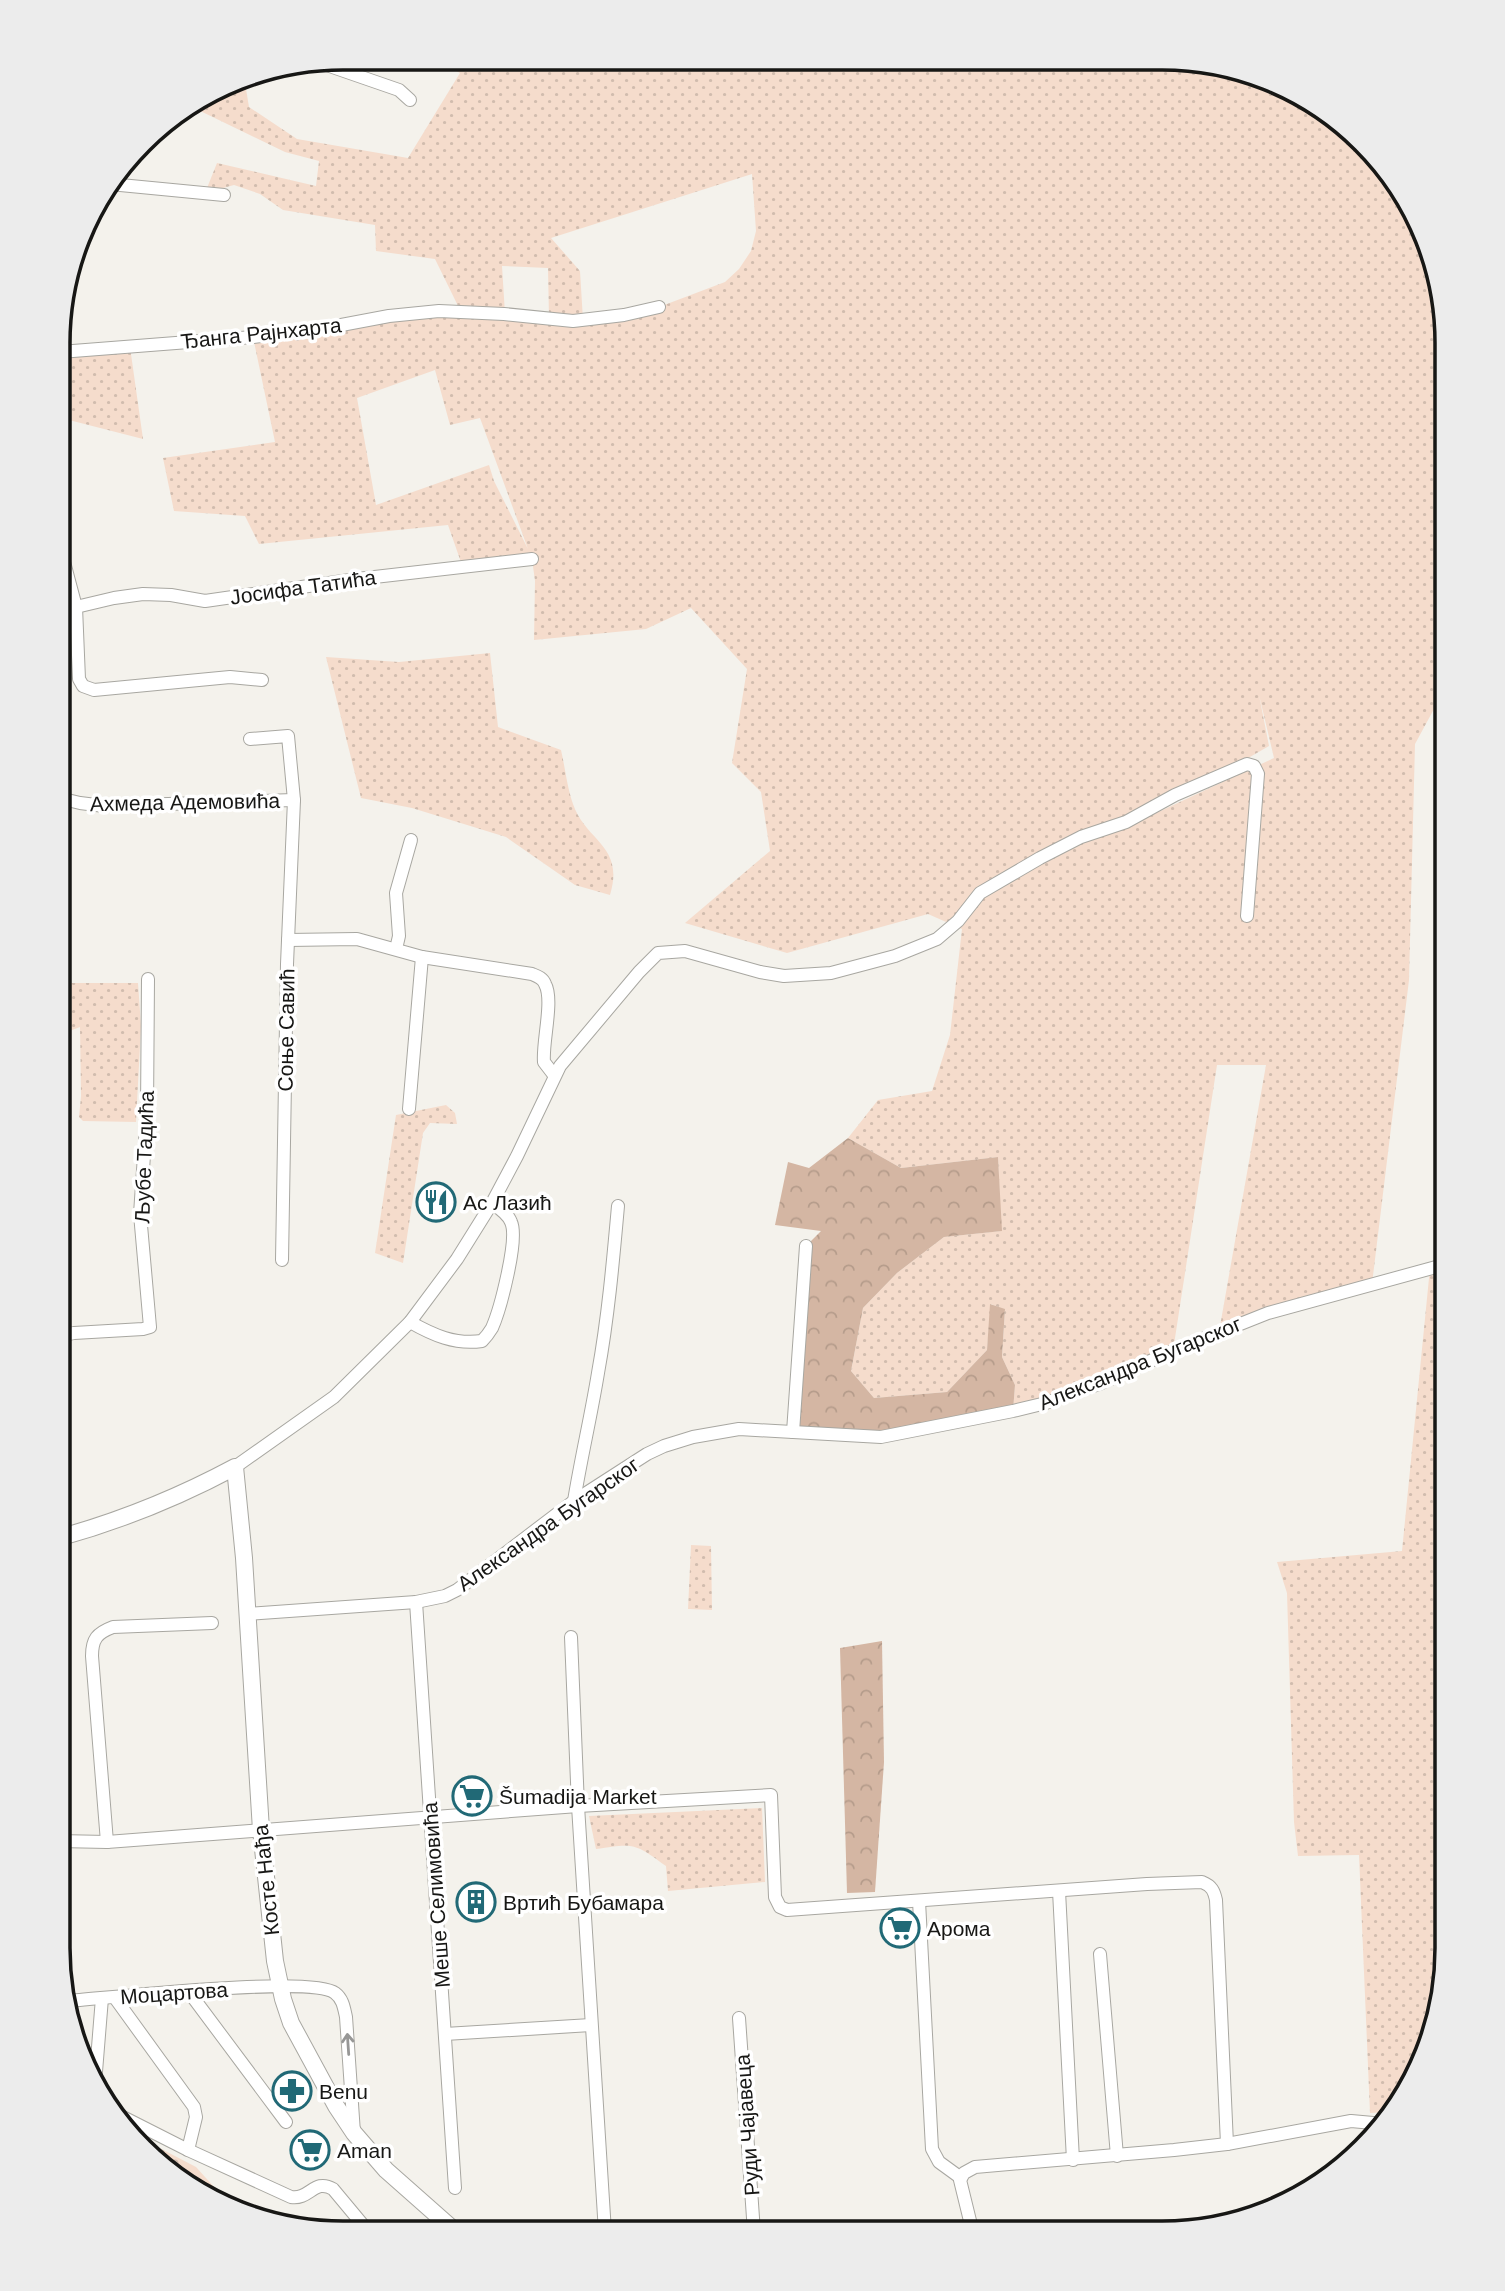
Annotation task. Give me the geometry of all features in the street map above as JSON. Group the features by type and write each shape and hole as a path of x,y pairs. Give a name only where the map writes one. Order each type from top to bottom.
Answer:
{"street":[{"path":"342,70 392,87 403,92 410,100"},
{"path":"120,185 224,195"},
{"name":"Ђанга Рајнхарта","path":"70,351 253,337 439,311 573,321 625,315 659,307"},
{"name":"Јосифа Татића","path":"70,613 114,597 171,595 205,601 357,579 532,559"},
{"path":"70,586 76,609 79,679 83,686 88,688 230,677 262,680"},
{"name":"Ахмеда Адемовића","path":"70,800 88,805 113,806 293,800 288,736 250,739"},
{"path":"70,1534 128,1516 235,1467 334,1397 410,1322 457,1259 492,1203 554,1075 639,972 658,953 685,951 784,976 831,973 918,948 937,939 958,921 988,887 1081,837 1126,822 1175,795 1247,764 1254,766 1258,774 1247,916"},
{"name":"Соње Савић","path":"282,1260 293,800"},
{"path":"396,949 399,936 397,893 411,840"},
{"path":"288,940 349,939 422,957 532,974 540,978 547,986 544,1062 554,1075"},
{"path":"409,1109 422,957"},
{"name":"Љубе Тадића","path":"70,1335 143,1329 150,1326 139,1214 147,1111 148,979"},
{"path":"410,1322 438,1336 462,1343 482,1340 491,1330 514,1234 512,1222 492,1203"},
{"path":"574,1501 602,1349 612,1279 618,1206"},
{"path":"793,1432 806,1246"},
{"name":"Александра Бугарског","path":"248,1614 416,1602 445,1596 457,1590 574,1501 638,1459 664,1446 721,1431 766,1429 881,1437 1013,1411 1099,1384 1268,1312 1435,1267"},
{"name":"Косте Нађа","path":"235,1467 240,1500 261,1830 279,1985 291,2023 336,2106 354,2133 386,2170 444,2221"},
{"name":"Меше Селимовића","path":"416,1602 454,2188"},
{"path":"107,1842 92,1656 95,1636 113,1627 212,1623"},
{"path":"571,1637 578,1806 604,2221"},
{"path":"70,1841 107,1842 578,1806 771,1795 775,1897 780,1907 795,1910 1192,1881 1208,1884 1214,1891 1227,2144"},
{"path":"1059,1891 1073,2160"},
{"path":"919,1900 932,2149 939,2162 961,2178"},
{"path":"1100,1954 1117,2156"},
{"name":"Моцартова","path":"75,2000 279,1985 323,1988 335,1993 343,2002 346,2017 354,2133"},
{"path":"189,1992 286,2122"},
{"path":"98,2068 109,1998"},
{"path":"109,1998 194,2107 196,2118 188,2150"},
{"name":"Руди Чајавеца","path":"739,2018 753,2221"},
{"path":"445,2034 591,2025"},
{"path":"970,2221 960,2184 961,2178 968,2170 975,2167 1227,2144 1351,2121 1371,2123"},
{"path":"133,2122 291,2197 297,2198 320,2185 327,2186 333,2189 360,2221"}],"green space":[{"path":"455,70 1162,70 1198,72 1233,79 1283,98 1328,126 1355,150 1379,177 1407,222 1421,255 1433,307 1435,707 1415,744 1409,980 1372,1284 1219,1332 1266,1065 1217,1065 1173,1351 1013,1411 1015,1385 1002,1357 1005,1310 991,1304 987,1350 947,1392 874,1398 851,1371 863,1308 897,1273 944,1237 1001,1231 998,1157 901,1168 848,1138 878,1100 932,1091 950,1035 962,929 928,914 787,953 685,923 770,851 761,792 732,763 747,669 691,608 646,629 534,640 535,581 532,559 463,568 448,525 259,544 245,516 174,511 163,458 275,442 253,337 461,312 435,259 376,251 375,225 283,210 260,194 234,185 205,193 217,163 316,186 319,161 285,152 200,111 246,88 249,107 297,139 408,158 460,73","holes":["752,174 756,231 751,251 739,269 725,282 659,307 583,320 580,271 551,238","502,266 548,268 549,318 505,314","435,370 450,425 480,418 528,549 494,481 489,465 376,505 357,398","1259,695 1274,758 1137,822 1269,746"]},
{"path":"130,347 143,439 70,420 70,351"},
{"path":"490,653 498,727 561,750 573,804 586,827 608,854 612,865 610,895 575,885 506,837 412,808 361,798 326,657 399,662"},
{"path":"70,983 138,983 141,1026 136,1122 83,1121 79,1117 80,1027 70,1031"},
{"path":"446,1105 455,1113 457,1124 430,1123 423,1133 403,1263 375,1253 396,1115"},
{"path":"848,1138 901,1168 998,1157 1002,1231 944,1237 897,1273 863,1308 851,1371 874,1398 947,1392 987,1350 990,1304 1005,1309 1002,1357 1015,1385 1013,1411 896,1435 793,1432 806,1246 821,1231 775,1225 788,1162 809,1168"},
{"path":"1435,1267 1433,1984 1421,2036 1407,2069 1380,2112 1370,2113 1359,1855 1298,1856 1294,1822 1287,1593 1277,1562 1402,1551 1430,1268"},
{"path":"691,1545 711,1546 712,1610 688,1609"},
{"path":"882,1641 884,1762 875,1892 847,1893 840,1648"},
{"path":"762,1808 765,1882 668,1891 666,1866 647,1853 627,1846 596,1849 589,1816"},
{"path":"155,2146 196,2167 215,2188 191,2175"}],"place":[{"name":"Ас Лазић","path":"436,1202"},
{"name":"Šumadija Market","path":"472,1796"},
{"name":"Вртић Бубамара","path":"476,1902"},
{"name":"Арома","path":"900,1928"},
{"name":"Benu","path":"292,2091"},
{"name":"Aman","path":"310,2150"}]}
